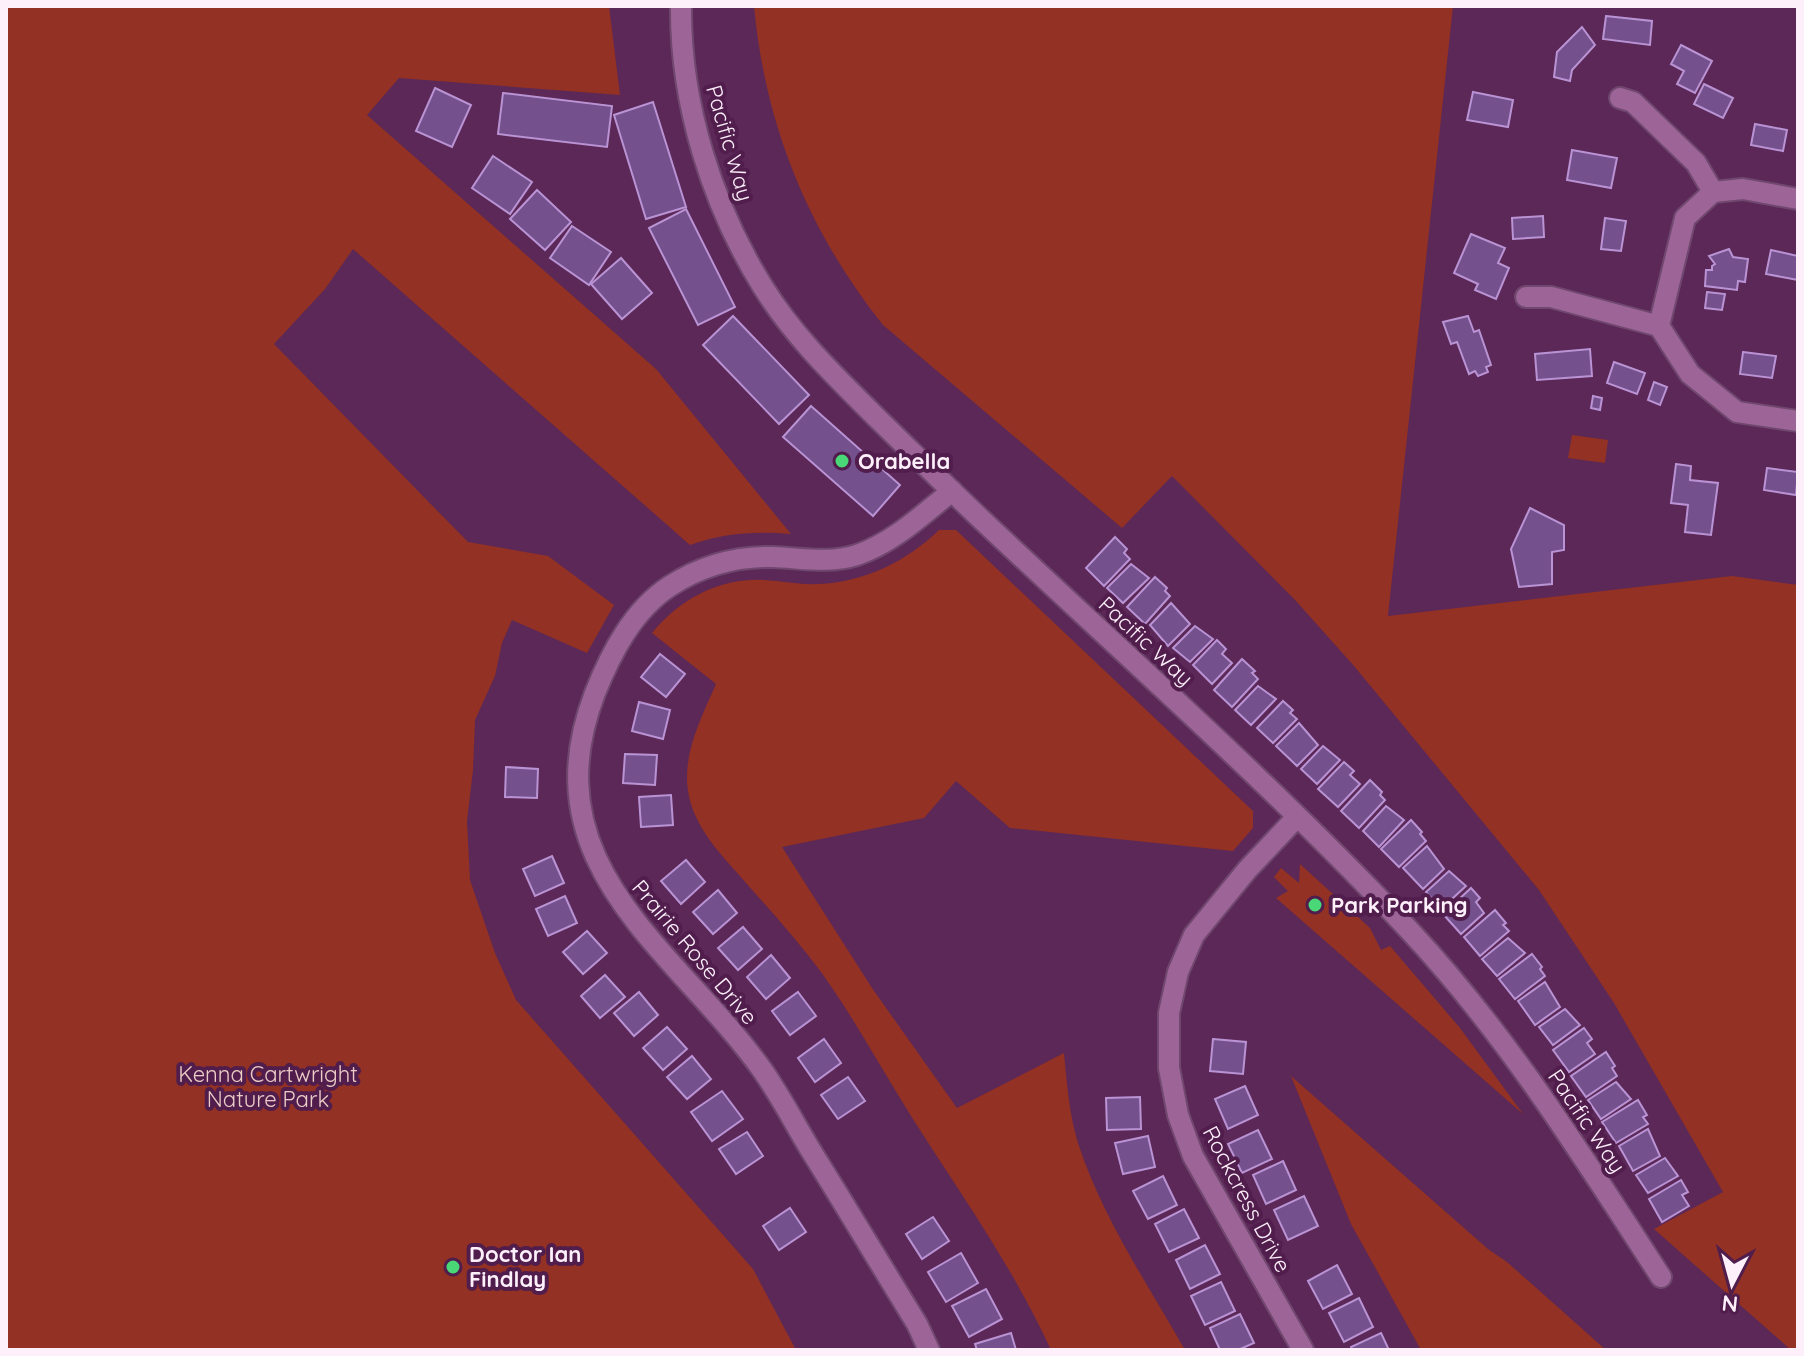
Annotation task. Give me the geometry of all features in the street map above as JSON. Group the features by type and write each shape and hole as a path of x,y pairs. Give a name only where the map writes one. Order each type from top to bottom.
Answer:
{"street":[{"name":"Pacific Way","path":"681,6 681,37 694,121 720,205 763,287 808,350 952,491 1297,817 1453,978 1546,1100 1661,1277"},
{"path":"1620,98 1633,102 1696,163 1713,192"},
{"path":"1659,326 1685,218 1713,192 1743,189 1798,199"},
{"path":"1526,297 1551,297 1659,326 1690,374 1737,412 1798,421"},
{"name":"Prairie Rose Drive","path":"929,1350 917,1324 762,1071 647,938 616,897 594,855 581,811 577,763 606,664 638,617 669,587 706,567 745,557 821,561 856,555 895,537 952,491"},
{"name":"Rockcress Drive","path":"1297,817 1247,870 1194,935 1178,972 1169,1013 1169,1068 1178,1115 1193,1156 1303,1350"}],"green space":[{"name":"Kenna Cartwright Nature Park","path":"6,6 609,6 620,95 399,78 367,115 656,369 791,534 740,534 690,545 353,249 325,289 274,344 468,542 548,556 614,605 587,653 512,620 502,643 495,676 475,720 467,821 470,880 495,953 516,1000 753,1269 796,1350 6,1350"},
{"path":"754,6 1453,6 1388,616 1732,576 1798,585 1798,1350 1791,1350 1654,1229 1723,1192 1614,1003 1539,890 1354,666 1296,601 1172,476 1122,528 883,325 833,252 794,175 768,93"},
{"path":"1572,435 1608,440 1605,463 1568,458"},
{"path":"939,530 956,530 1253,811 1253,828 1233,851 1010,828 956,781 924,818 782,847 872,988 957,1108 1064,1053 1072,1121 1088,1170 1126,1249 1185,1350 1051,1350 1003,1260 845,1007 802,947 721,855 700,825 690,800 687,782 691,749 716,684 652,633 663,621 702,593 731,583 764,580 819,584 869,574 899,560"},
{"path":"1300,864 1370,928 1381,950 1390,946 1460,1028 1523,1114 1276,898 1288,891 1274,877 1281,868 1299,883"},
{"path":"1291,1076 1606,1350 1421,1350 1351,1224"}],"building":[{"path":"1606,16 1652,21 1650,45 1603,39"},
{"path":"1582,27 1595,45 1572,70 1570,81 1554,77 1557,52"},
{"path":"1681,45 1712,61 1695,93 1677,84 1684,71 1671,64"},
{"path":"1704,84 1733,98 1723,118 1694,104"},
{"path":"435,88 471,105 452,147 416,131"},
{"path":"1473,92 1513,100 1508,127 1467,120"},
{"path":"503,93 612,106 607,147 498,134"},
{"path":"653,102 686,207 646,219 614,115"},
{"path":"1755,124 1787,130 1783,151 1751,145"},
{"path":"1572,150 1617,158 1611,188 1567,180"},
{"path":"493,156 532,182 510,214 472,188"},
{"path":"537,190 571,222 545,250 510,219"},
{"path":"686,209 735,307 698,325 649,228"},
{"path":"1543,216 1544,237 1513,239 1512,218"},
{"path":"1605,218 1626,221 1621,251 1601,249"},
{"path":"572,226 611,252 589,285 550,258"},
{"path":"1471,234 1505,248 1498,263 1509,268 1496,299 1475,290 1478,284 1454,273"},
{"path":"1729,249 1733,257 1748,259 1745,282 1738,281 1737,290 1705,286 1706,270 1712,270 1715,264 1709,256"},
{"path":"1771,250 1798,256 1798,280 1766,274"},
{"path":"621,258 652,293 622,319 591,284"},
{"path":"1707,292 1725,294 1722,310 1705,308"},
{"path":"733,316 809,395 779,424 703,345"},
{"path":"1468,316 1474,332 1479,330 1491,365 1486,367 1488,372 1478,376 1475,371 1469,374 1457,342 1451,344 1443,322"},
{"path":"1590,349 1592,376 1537,380 1535,354"},
{"path":"1743,352 1776,356 1772,378 1740,374"},
{"path":"1614,362 1645,373 1637,394 1607,383"},
{"path":"1654,382 1667,387 1660,405 1648,400"},
{"path":"1593,396 1602,398 1600,410 1591,408"},
{"name":"Orabella","path":"811,406 900,485 873,516 783,437"},
{"path":"1676,464 1691,466 1690,480 1718,483 1711,535 1685,532 1688,505 1671,503"},
{"path":"1767,468 1798,472 1796,495 1764,490"},
{"path":"1530,508 1564,525 1564,550 1552,552 1552,584 1519,587 1511,549"},
{"path":"1115,537 1127,549 1124,553 1130,559 1104,586 1086,568"},
{"path":"1131,564 1149,578 1123,603 1107,588"},
{"path":"1155,577 1167,588 1165,591 1170,596 1145,624 1127,607"},
{"path":"1171,603 1190,624 1168,646 1150,625"},
{"path":"1195,626 1213,639 1190,662 1173,648"},
{"path":"1217,640 1226,649 1222,654 1232,663 1212,684 1193,665"},
{"path":"660,654 685,674 666,697 641,677"},
{"path":"1242,659 1255,671 1252,673 1258,679 1232,707 1214,690"},
{"path":"1258,686 1276,699 1251,725 1235,710"},
{"path":"1283,701 1297,719 1273,743 1257,728"},
{"path":"639,702 670,710 663,739 632,731"},
{"path":"1299,723 1318,745 1297,766 1276,746"},
{"path":"1323,746 1340,760 1317,784 1301,769"},
{"path":"625,754 657,755 655,785 623,783"},
{"path":"1344,762 1354,771 1350,775 1360,784 1338,807 1318,789"},
{"path":"506,767 538,769 537,798 505,797"},
{"path":"1370,780 1385,800 1359,828 1341,811"},
{"path":"671,795 673,825 641,827 639,797"},
{"path":"1386,806 1404,820 1379,847 1363,831"},
{"path":"1411,820 1426,841 1399,867 1381,849"},
{"path":"1427,846 1444,869 1423,889 1403,868"},
{"path":"552,856 564,883 535,896 523,869"},
{"path":"686,860 705,882 681,904 661,881"},
{"path":"1449,871 1466,886 1441,909 1426,892"},
{"path":"1471,888 1480,898 1476,902 1484,913 1461,934 1443,914"},
{"path":"718,890 737,913 713,934 693,912"},
{"path":"565,896 577,923 548,936 536,909"},
{"path":"1495,910 1509,931 1480,956 1464,937"},
{"path":"743,927 762,949 738,970 718,948"},
{"path":"587,931 607,953 583,974 563,952"},
{"path":"1508,938 1525,953 1497,976 1482,959"},
{"path":"1532,954 1545,976 1515,999 1499,979"},
{"path":"771,955 790,978 766,999 747,977"},
{"path":"605,975 625,997 600,1018 581,996"},
{"path":"1545,982 1560,1007 1535,1025 1518,1001"},
{"path":"639,992 658,1015 634,1036 614,1013"},
{"path":"798,992 816,1016 790,1035 772,1011"},
{"path":"1565,1009 1580,1025 1553,1045 1539,1027"},
{"path":"667,1027 687,1049 663,1070 643,1048"},
{"path":"1584,1028 1592,1039 1587,1043 1595,1054 1569,1072 1553,1050"},
{"path":"824,1039 841,1063 815,1082 798,1058"},
{"path":"1213,1039 1246,1042 1243,1074 1210,1071"},
{"path":"1606,1052 1617,1076 1586,1097 1571,1076"},
{"path":"692,1056 711,1079 687,1099 667,1077"},
{"path":"848,1077 865,1101 838,1119 821,1095"},
{"path":"1616,1082 1631,1099 1601,1119 1588,1100"},
{"path":"1245,1086 1258,1115 1228,1129 1215,1099"},
{"path":"722,1091 743,1119 712,1141 691,1112"},
{"path":"1140,1097 1141,1129 1107,1130 1106,1098"},
{"path":"1638,1100 1647,1115 1643,1117 1648,1124 1616,1143 1602,1122"},
{"path":"1648,1129 1660,1156 1633,1171 1619,1146"},
{"path":"1258,1130 1272,1159 1242,1173 1228,1144"},
{"path":"747,1132 763,1156 736,1174 719,1149"},
{"path":"1148,1136 1155,1167 1123,1174 1115,1143"},
{"path":"1665,1158 1678,1176 1648,1193 1636,1175"},
{"path":"1283,1161 1296,1190 1266,1204 1253,1175"},
{"path":"1163,1176 1177,1205 1148,1219 1133,1191"},
{"path":"1681,1180 1688,1192 1682,1195 1689,1206 1662,1222 1649,1199"},
{"path":"1304,1196 1318,1226 1288,1240 1274,1210"},
{"path":"790,1208 806,1232 779,1250 763,1226"},
{"path":"1184,1209 1199,1238 1169,1252 1155,1224"},
{"path":"933,1217 949,1241 922,1259 906,1234"},
{"path":"1205,1245 1220,1274 1190,1289 1176,1260"},
{"path":"961,1253 978,1283 946,1302 928,1272"},
{"path":"1337,1265 1352,1294 1323,1309 1308,1281"},
{"path":"1221,1282 1235,1311 1205,1325 1191,1296"},
{"path":"986,1289 1002,1319 969,1337 952,1306"},
{"path":"1359,1298 1373,1327 1344,1342 1329,1313"},
{"path":"1240,1314 1254,1343 1238,1350 1220,1350 1210,1328"},
{"path":"1011,1333 1016,1350 977,1350 975,1344"},
{"path":"1381,1333 1389,1350 1352,1350 1351,1347"}],"place":[{"name":"Orabella","path":"842,461"},
{"name":"Park Parking","path":"1315,905"},
{"name":"Doctor Ian Findlay","path":"453,1267"}]}
